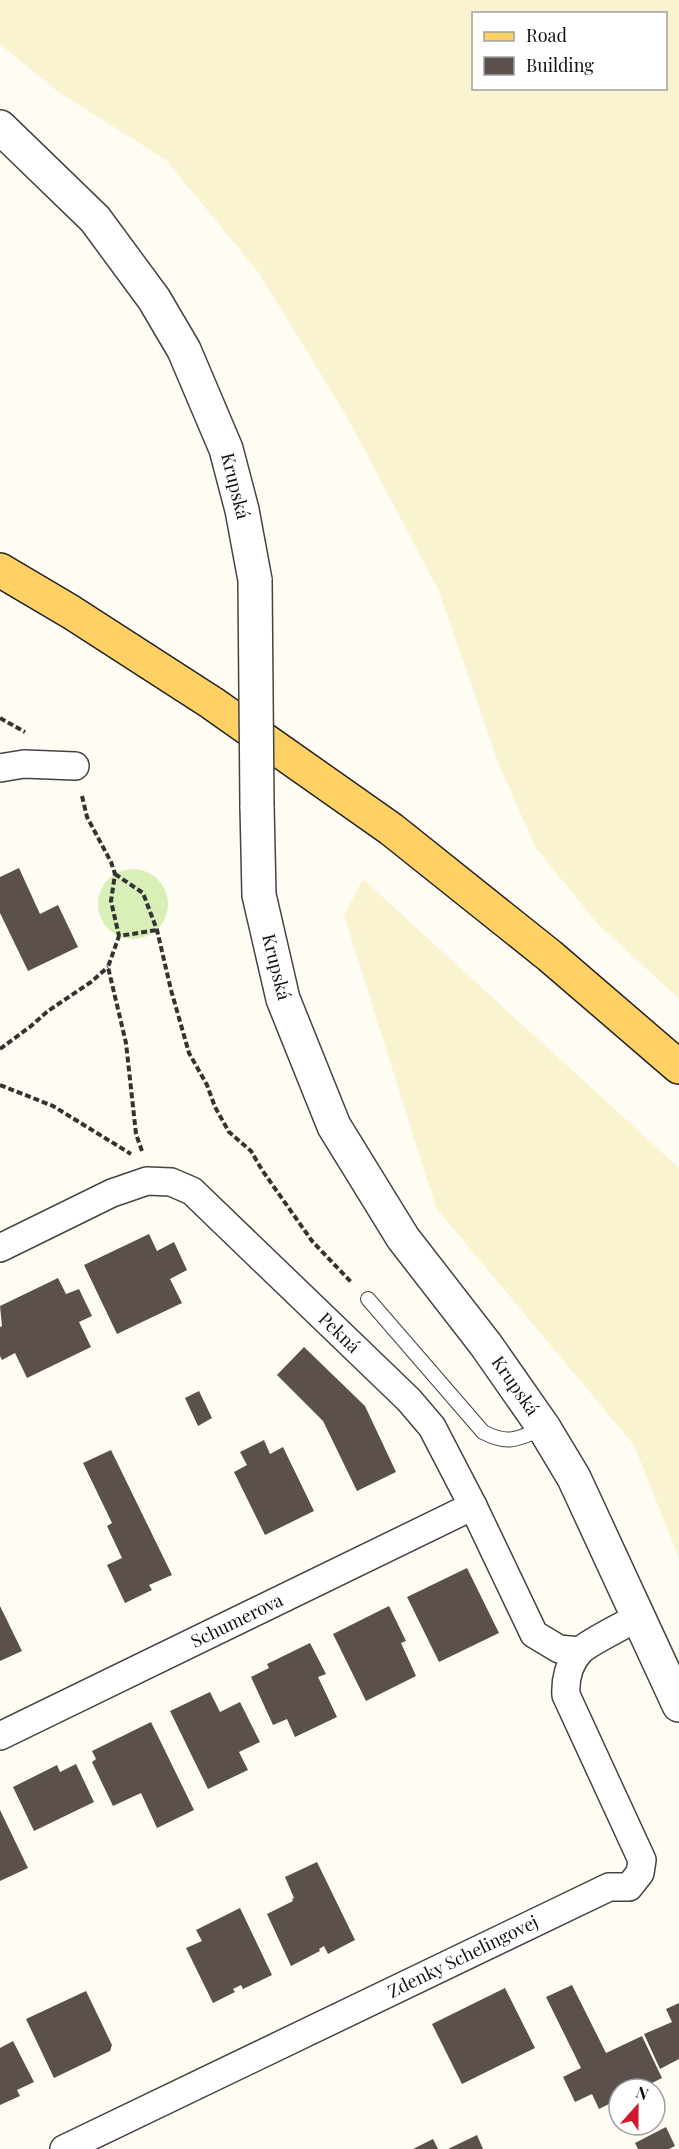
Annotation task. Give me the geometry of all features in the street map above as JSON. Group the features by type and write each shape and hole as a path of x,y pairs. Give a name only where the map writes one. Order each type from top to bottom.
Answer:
{"main road":[{"path":"0,570 71,612 212,703 391,829 550,956 679,1066"}],"street":[{"name":"Krupská","path":"0,127 95,219 154,299 184,350 226,449 242,510 255,580 259,895 283,999 334,1126 403,1238 486,1345 544,1428 574,1478 679,1705"},
{"path":"0,768 24,764 75,765"},
{"path":"0,1248 151,1174"},
{"name":"Pekná","path":"151,1174 192,1191 409,1400 432,1427 473,1506 534,1634 559,1649 580,1651"},
{"name":"Schumerova","path":"0,1736 473,1506"},
{"path":"580,1651 638,1617"},
{"name":"Zdenky Schelingovej","path":"64,2149 609,1887 629,1887 640,1873 642,1860 566,1695 565,1681 580,1651"}],"lane":[{"path":"368,1299 483,1432 497,1440 512,1440 544,1428"}],"path":[{"path":"0,1048 91,982 108,967 119,936 111,901 115,874 87,817"},
{"path":"115,874 143,893 157,930 189,1053 229,1132 251,1151 312,1241 368,1299"},
{"path":"119,936 157,930"},
{"path":"108,967 126,1042 136,1134 151,1174"},
{"path":"0,1085 53,1106 127,1151 151,1174"}],"shaded area":[{"path":"0,0 679,0 679,999 597,923 536,848 499,765 439,591 347,417 259,273 166,160 57,91 0,44"},
{"path":"363,879 679,1168 679,1558 634,1445 436,1208 344,915"}],"green space":[{"path":"133,869 152,875 162,885 168,904 162,923 152,933 133,939 114,933 104,923 98,904 104,885 114,875"}],"building":[{"path":"19,868 40,914 58,905 78,947 28,971 0,913 0,877"},
{"path":"149,1234 157,1251 174,1242 187,1270 170,1279 182,1303 117,1334 84,1265"},
{"path":"58,1278 66,1294 79,1289 92,1316 79,1322 91,1347 27,1378 15,1353 2,1360 0,1356 0,1327 2,1326 0,1306"},
{"path":"304,1347 365,1406 396,1472 357,1491 323,1421 277,1375"},
{"path":"199,1391 212,1418 198,1426 185,1398"},
{"path":"264,1440 270,1454 283,1447 314,1511 265,1535 234,1472 247,1465 240,1452"},
{"path":"111,1450 172,1575 149,1585 152,1590 125,1603 107,1565 122,1558 107,1526 112,1523 83,1463"},
{"path":"467,1568 499,1633 439,1662 407,1597"},
{"path":"0,1606 22,1651 0,1661"},
{"path":"389,1606 406,1641 401,1643 416,1676 366,1701 333,1634"},
{"path":"310,1643 326,1674 318,1677 337,1717 295,1737 287,1719 273,1725 251,1677 269,1668 267,1664"},
{"path":"210,1692 220,1712 240,1702 260,1742 239,1752 248,1770 208,1789 170,1711"},
{"path":"151,1722 194,1810 157,1828 141,1793 113,1806 92,1762 96,1759 92,1751"},
{"path":"76,1764 94,1802 34,1831 13,1787 57,1765 60,1772"},
{"path":"0,1810 28,1868 0,1881"},
{"path":"317,1862 355,1940 328,1954 324,1946 319,1949 320,1951 291,1966 267,1914 293,1901 294,1898 285,1877"},
{"path":"240,1908 272,1975 243,1989 241,1985 233,1989 235,1992 213,2003 186,1948 202,1941 196,1930"},
{"path":"572,1985 606,2053 642,2036 662,2077 607,2077 607,2105 599,2109 592,2094 575,2102 563,2077 581,2068 546,1997"},
{"path":"505,1988 535,2048 462,2084 432,2024"},
{"path":"86,1991 112,2045 110,2051 54,2078 26,2019"},
{"path":"679,2003 679,2059 660,2069 644,2034 672,2022 666,2009"},
{"path":"13,2041 34,2082 17,2090 20,2096 0,2105 0,2048"},
{"path":"667,2129 675,2146 669,2149 638,2149 635,2143 647,2137 667,2137"},
{"path":"477,2135 483,2149 448,2149 475,2136"},
{"path":"433,2139 438,2149 413,2149"}]}
